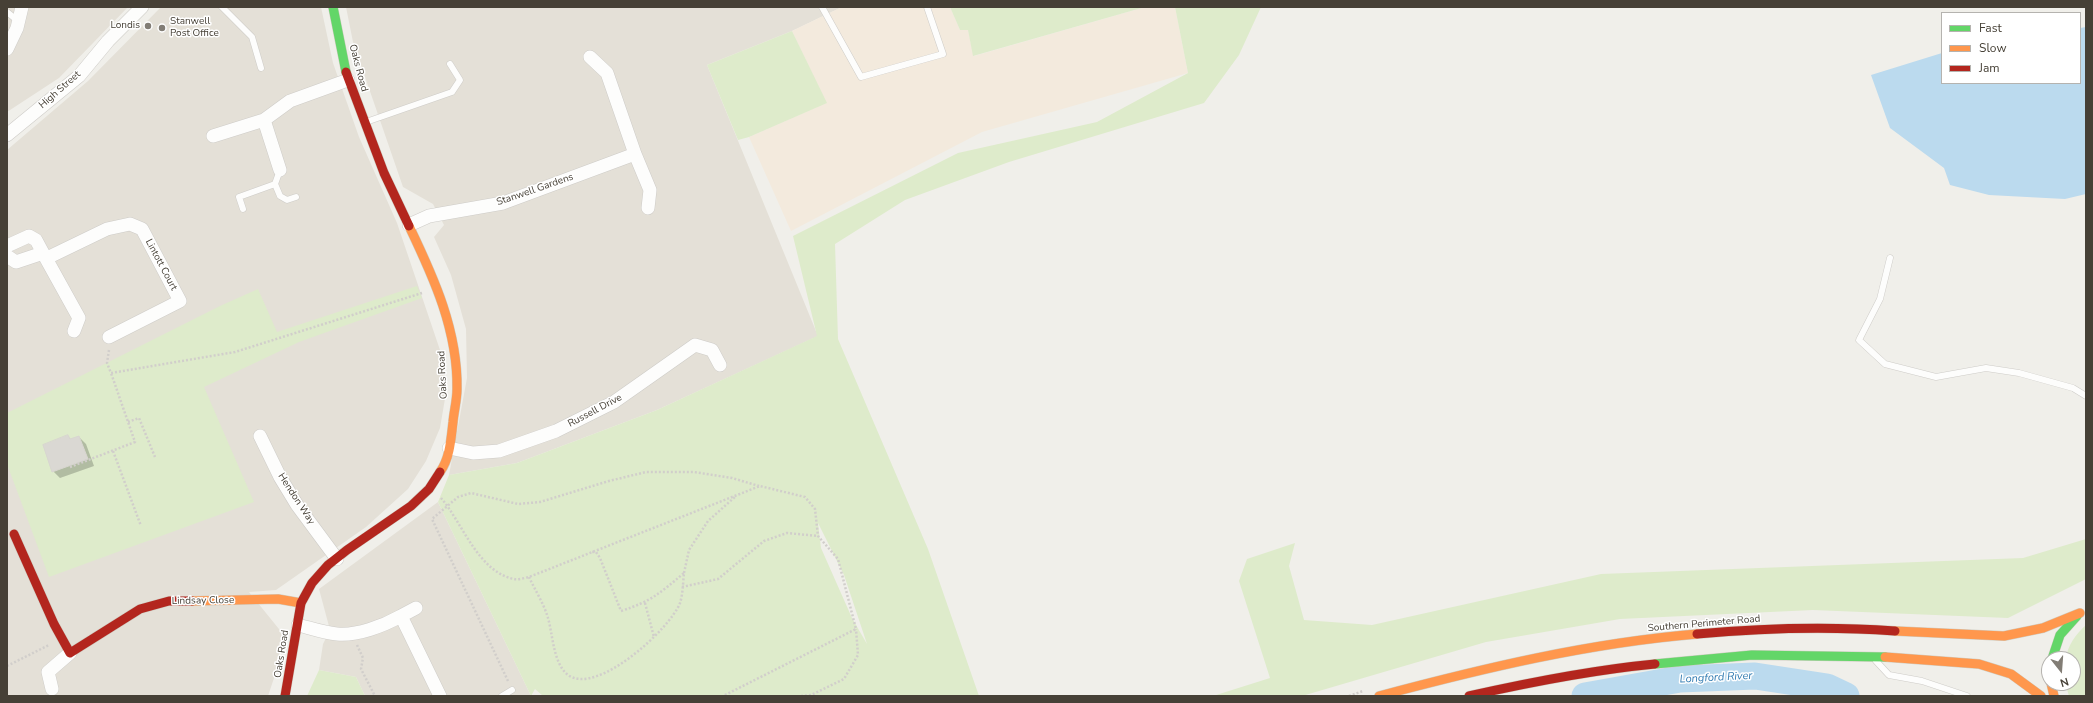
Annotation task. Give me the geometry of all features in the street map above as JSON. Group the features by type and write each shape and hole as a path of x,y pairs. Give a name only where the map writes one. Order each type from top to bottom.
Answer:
{"street":[{"path":"7,49 22,7"},
{"name":"High Street","path":"7,135 79,76 108,41 142,7"},
{"name":"Oaks Road","path":"285,696 298,625 300,603 304,593 314,580 337,559 397,518 416,503 430,488 444,467 449,448 456,391 455,360 446,312 409,225 391,189 348,80 333,7"},
{"path":"590,56 607,73 635,154 650,190 648,208"},
{"path":"213,136 264,120 290,101 348,80"},
{"path":"264,120 280,170"},
{"name":"Stanwell Gardens","path":"409,225 429,216 503,203 635,154"},
{"name":"Lintott Court","path":"45,256 107,229 130,224 142,229 180,301 109,337"},
{"path":"7,246 29,236 36,240 79,318 74,330"},
{"path":"7,256 16,262 45,256"},
{"name":"Russell Drive","path":"449,448 473,454 499,450 556,431 614,402 695,345 712,350 720,365"},
{"name":"Hendon Way","path":"260,436 280,477 297,505 337,559"},
{"path":"14,534 28,560 62,639 70,653"},
{"name":"Lindsay Close","path":"52,689 48,672 70,653 140,609 169,601 278,600 300,603"},
{"path":"298,625 336,634 352,634 392,621 416,608"},
{"path":"2053,651 2063,630 2083,611"},
{"name":"Southern Perimeter Road","path":"1380,696 1482,668 1552,654 1672,636 1740,630 1868,629 1953,635 2004,636 2043,628 2083,611"},
{"path":"401,616 440,696"},
{"path":"1469,696 1541,680 1619,667 1752,655 1872,656 1979,664 2011,674 2041,696"}],"lane":[{"path":"222,7 252,37 261,68"},
{"path":"822,7 861,77 943,54 927,7"},
{"path":"7,12 18,21"},
{"path":"364,123 452,92 460,80 450,64"},
{"path":"280,170 275,184 280,196 287,200 296,197"},
{"path":"243,208 239,197 275,184"},
{"path":"1890,258 1880,299 1859,340 1885,364 1936,377 1986,368 2013,372 2073,388 2086,396"},
{"path":"1872,656 1889,675 1922,681 1967,696"},
{"path":"502,696 512,690"}],"path":[{"path":"111,373 234,352 437,288"},
{"path":"70,467 135,442 107,363 109,337"},
{"path":"128,422 139,418 155,457"},
{"path":"113,451 141,526"},
{"path":"512,690 432,519 458,497 471,493 518,504 540,502 609,481 646,472 694,472 732,478 806,497 815,509 818,536 838,559 856,629 858,655 844,679 811,695 801,696"},
{"path":"430,488 442,499 483,559 501,574 515,579 529,577 586,553 760,486"},
{"path":"529,577 548,618 560,663 569,675 584,680 608,672 647,646 680,603 689,550 708,521 739,494"},
{"path":"682,587 718,579 764,541 787,533 818,536"},
{"path":"586,553 596,552 600,558 621,610 645,603 655,597 684,573"},
{"path":"645,603 654,637"},
{"path":"723,696 856,629"},
{"path":"352,634 363,658 361,669 375,696"},
{"path":"7,666 62,639"}],"shaded area":[{"path":"7,7 128,7 59,78 7,112"},
{"path":"161,7 321,7 333,63 359,137 397,223 441,353 447,387 440,428 426,461 408,489 366,527 276,590 249,592 283,634 276,672 268,696 7,696 7,150 88,81"},
{"path":"346,7 842,7 792,31 707,65 818,336 657,410 517,463 449,475 467,378 466,329 451,275 434,237 444,225 433,204 403,187 353,42"},
{"path":"842,7 950,7 960,30 968,30 974,56 1145,7 1175,7 1188,73 982,132 791,231 749,137 826,103 792,31"},
{"path":"438,502 531,696 365,696 356,677 319,670 323,644 330,630 319,589"}],"green space":[{"path":"950,7 1145,7 973,56 968,30 960,30"},
{"path":"1175,7 1261,7 1239,55 1204,103 1009,162 905,200 835,244 838,339 928,549 979,696 543,696 535,689 531,696 438,502 449,475 517,463 657,410 817,336 793,236 958,153 1097,122 1188,73","holes":["818,523 844,575 867,644 852,618 821,548"]},
{"path":"792,31 827,103 749,137 738,140 707,65"},
{"path":"417,286 422,298 299,342 204,387 254,502 49,577 7,464 7,413 220,306 258,289 277,332"},
{"path":"2086,539 2086,579 2008,618 1813,610 1620,619 1486,642 1302,696 1213,696 1270,678 1239,581 1247,559 1295,543 1289,566 1304,620 1372,625 1601,574 2023,558"},
{"path":"2086,625 2086,696 2069,696 2067,691 2081,691 2081,651 2068,651 2079,632"},
{"path":"319,670 356,677 365,696 307,696"}],"water":[{"path":"2086,27 2086,194 2065,199 1989,195 1950,185 1944,168 1890,128 1871,75 1941,53 1941,84 2081,84 2081,28"}],"building":[{"path":"68,435 70,439 79,436 88,459 52,472 43,445"}],"waterway":[{"name":"Longford River","path":"1585,696 1680,679 1755,676 1827,687 1846,696"}],"traffic: fast":[{"path":"333,7 346,72"},
{"path":"2055,651 2060,635 2077,616"},
{"path":"1655,664 1752,655 1885,657"}],"traffic: slow":[{"path":"409,226 443,305 449,326 456,367 457,393 451,442 446,461 440,472"},
{"path":"192,601 278,599 301,603"},
{"path":"1895,631 2004,636 2043,628 2080,613"},
{"path":"1379,696 1497,666 1577,650 1657,638 1697,634"},
{"path":"1885,657 1979,664 2011,674 2041,696"},
{"path":"2053,691 2054,696"}],"traffic: jam":[{"path":"346,72 384,173 409,226"},
{"path":"285,696 301,603 312,583 328,565 347,550 411,506 429,489 440,472"},
{"path":"14,534 54,624 70,653 140,609 169,601 192,601"},
{"path":"1697,634 1796,628 1870,629 1895,631"},
{"path":"1469,696 1562,677 1655,664"}],"place":[{"name":"Londis","path":"148,26"},
{"name":"Stanwell Post Office","path":"162,28"}]}
